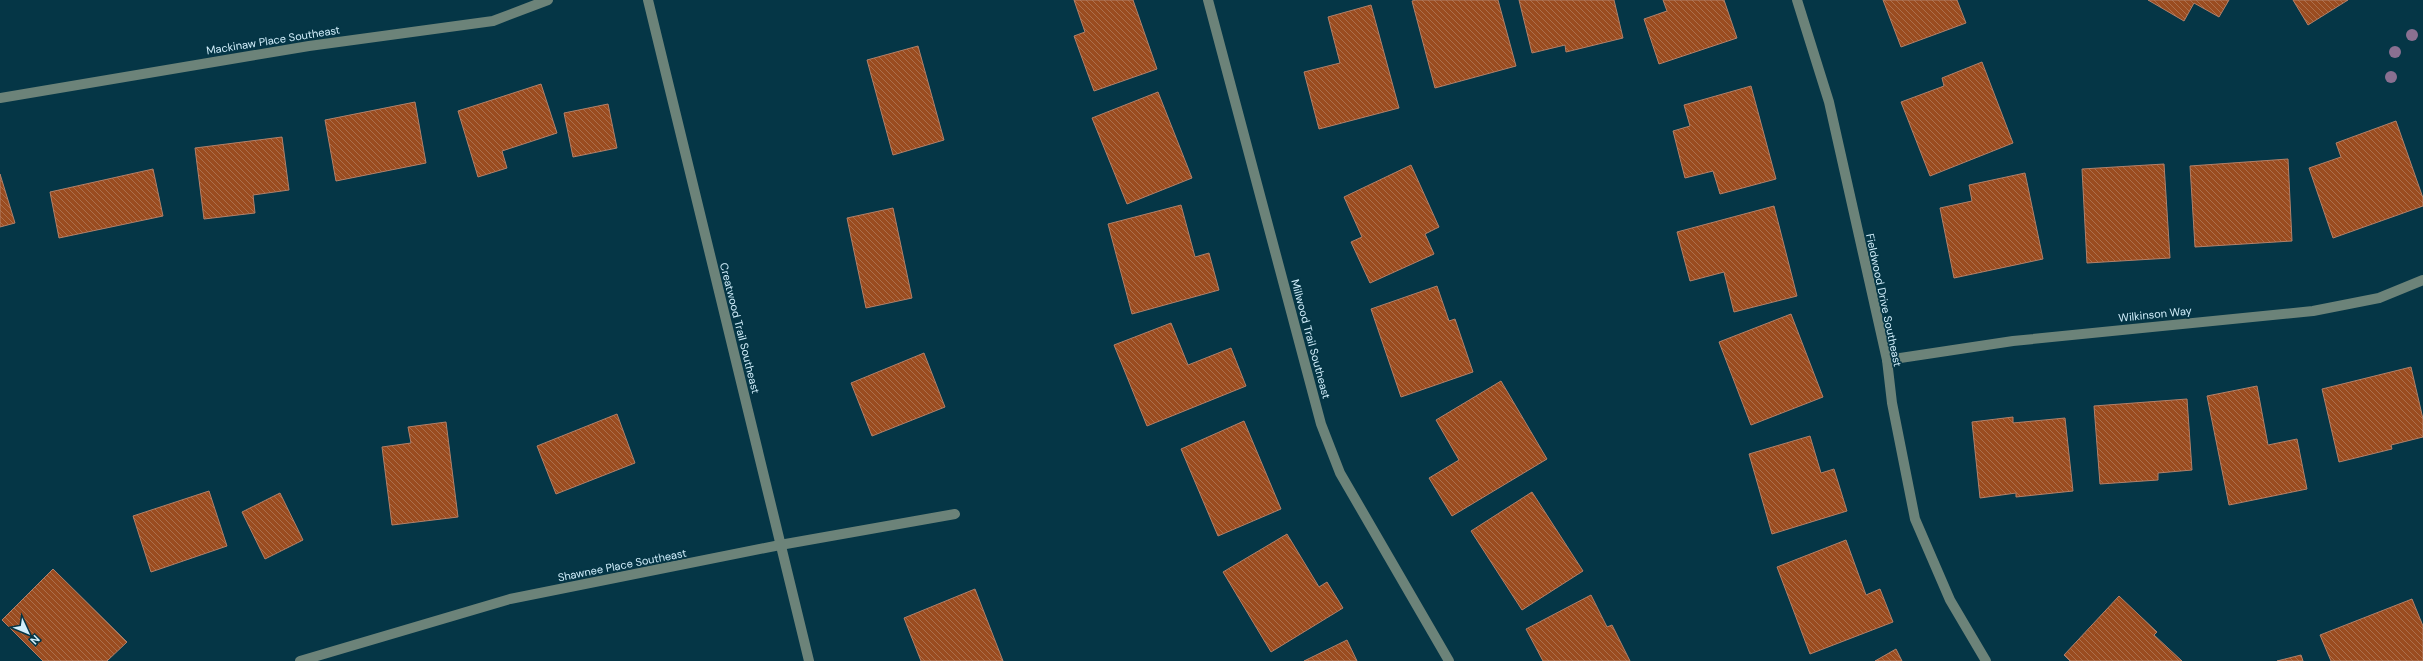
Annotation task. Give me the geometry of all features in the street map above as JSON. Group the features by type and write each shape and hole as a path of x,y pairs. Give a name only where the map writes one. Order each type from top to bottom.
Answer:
{"street":[{"name":"Mackinaw Place Southeast","path":"0,98 309,46 493,21 548,0"},
{"name":"Creatwood Trail Southeast","path":"648,0 809,661"},
{"name":"Millwood Trail Southeast","path":"1208,0 1321,424 1340,473 1449,661"},
{"name":"Fieldwood Drive Southeast","path":"1797,0 1829,102 1887,360 1892,403 1915,519 1950,600 1986,661"},
{"name":"Wilkinson Way","path":"1887,360 2013,341 2313,311 2378,298 2423,280"},
{"name":"Shawnee Place Southeast","path":"300,661 510,599 780,545 955,514"}],"building":[{"path":"1074,0 1133,0 1157,69 1094,91 1074,36 1085,32"},
{"path":"1498,0 1516,66 1435,88 1412,1"},
{"path":"1519,0 1614,0 1623,38 1566,52 1565,45 1532,53"},
{"path":"1663,0 1724,0 1737,38 1659,64 1644,19 1667,11"},
{"path":"1883,0 1957,0 1966,23 1901,47"},
{"path":"2148,0 2229,0 2219,17 2194,3 2184,21"},
{"path":"2293,0 2348,0 2308,25"},
{"path":"1371,5 1399,108 1319,129 1304,72 1340,63 1328,17"},
{"path":"918,46 944,140 893,155 867,60"},
{"path":"1982,62 2013,143 1930,176 1901,102 1944,86 1942,78"},
{"path":"541,84 557,133 502,151 507,168 478,177 458,111"},
{"path":"1751,86 1776,179 1720,194 1713,171 1685,178 1673,131 1690,126 1684,105"},
{"path":"1158,92 1192,178 1127,204 1092,118"},
{"path":"415,102 426,163 336,181 325,120"},
{"path":"608,104 617,148 573,157 564,113"},
{"path":"2396,121 2423,198 2423,206 2333,238 2309,168 2341,157 2336,143"},
{"path":"282,137 289,190 253,195 255,213 204,219 195,148"},
{"path":"2288,159 2292,241 2195,247 2190,166"},
{"path":"2164,164 2170,258 2087,263 2082,169"},
{"path":"1411,165 1439,227 1425,234 1434,254 1370,283 1351,242 1362,237 1344,197"},
{"path":"153,169 163,216 59,238 50,192"},
{"path":"2025,173 2043,259 1954,278 1940,208 1972,201 1969,185"},
{"path":"0,174 15,223 0,227"},
{"path":"1181,205 1195,257 1209,253 1219,290 1132,314 1108,224"},
{"path":"1774,206 1797,296 1734,312 1724,272 1690,281 1677,232"},
{"path":"893,208 912,298 866,308 847,218"},
{"path":"1437,286 1449,321 1455,319 1473,372 1401,397 1371,309"},
{"path":"1791,314 1823,397 1751,425 1719,342"},
{"path":"1171,323 1188,365 1231,348 1246,386 1147,426 1114,345"},
{"path":"924,353 945,407 872,436 851,383"},
{"path":"2411,367 2423,419 2423,437 2391,445 2392,449 2339,462 2322,389"},
{"path":"1501,381 1547,459 1452,516 1429,478 1459,460 1436,420"},
{"path":"2257,386 2268,445 2297,439 2307,489 2229,505 2207,396"},
{"path":"2187,399 2192,470 2158,473 2158,480 2100,484 2094,406"},
{"path":"617,414 635,463 556,494 537,446"},
{"path":"2013,417 2013,423 2065,418 2073,491 2016,497 2016,493 1980,498 1972,422"},
{"path":"1244,421 1281,509 1218,536 1181,449"},
{"path":"446,422 458,517 392,525 382,447 411,443 408,427"},
{"path":"1810,436 1821,473 1834,469 1847,511 1772,534 1749,454"},
{"path":"209,491 227,546 151,572 133,516"},
{"path":"1532,492 1583,571 1522,610 1471,531"},
{"path":"280,493 303,540 265,559 242,512"},
{"path":"1287,534 1319,587 1327,582 1343,608 1271,652 1223,572"},
{"path":"1846,540 1866,595 1880,589 1893,622 1810,654 1777,567"},
{"path":"53,569 127,642 107,661 43,661 2,620"},
{"path":"975,589 1003,661 921,661 904,618"},
{"path":"1591,595 1607,627 1612,625 1630,661 1543,661 1526,629"},
{"path":"2119,596 2157,632 2154,635 2182,661 2070,661 2064,655"},
{"path":"2412,599 2423,626 2423,661 2331,661 2320,635"},
{"path":"1347,640 1357,661 1304,661"},
{"path":"1896,649 1902,661 1875,661"},
{"path":"2301,655 2303,661 2277,661"}]}
